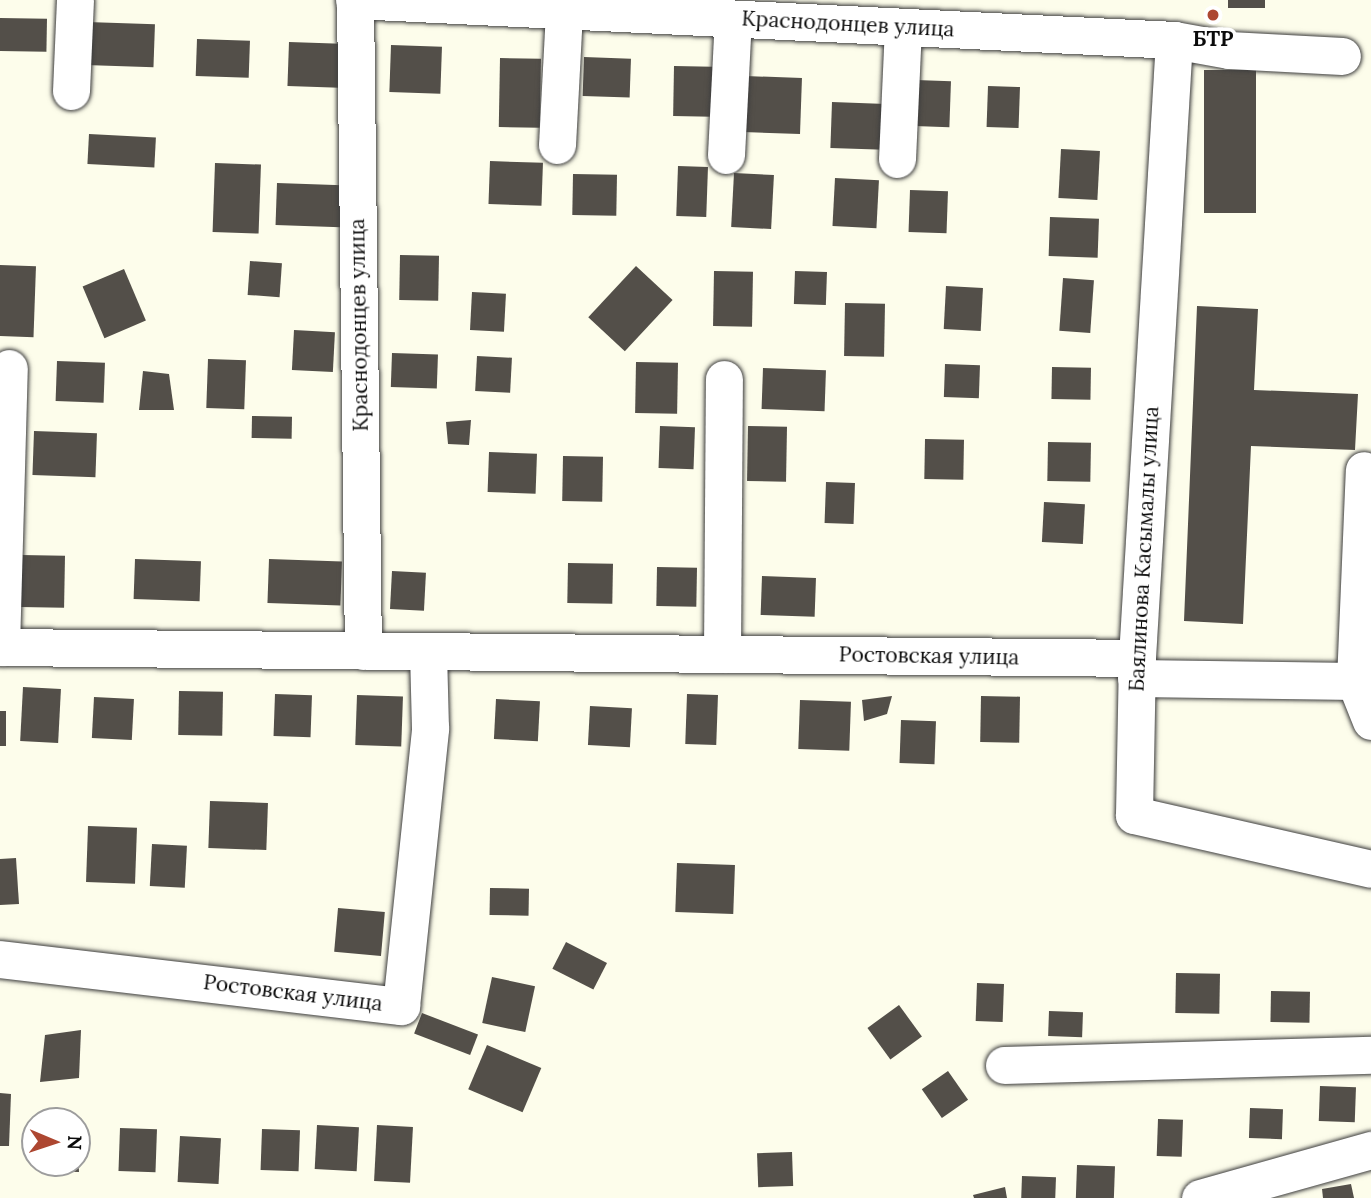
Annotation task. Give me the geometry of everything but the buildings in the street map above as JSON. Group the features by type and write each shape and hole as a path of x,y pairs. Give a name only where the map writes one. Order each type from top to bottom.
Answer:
{"street":[{"path":"71,91 75,0"},
{"name":"Краснодонцев улица","path":"363,651 355,0 1174,40 1229,50 1342,56"},
{"path":"557,145 564,10"},
{"path":"726,155 733,19"},
{"path":"897,159 903,27"},
{"name":"Баялинова Касымалы улица","path":"1174,40 1136,668 1134,815 1371,869"},
{"path":"0,648 9,369"},
{"path":"722,654 724,379"},
{"path":"1364,470 1355,681 1371,720"},
{"name":"Ростовская улица","path":"0,648 722,654 1136,668 1355,681"},
{"name":"Ростовская улица","path":"0,958 401,1006 430,728 428,653"},
{"path":"1004,1065 1371,1055"},
{"path":"1200,1198 1371,1150"}],"place":[{"name":"БТР","path":"1213,15"}]}
